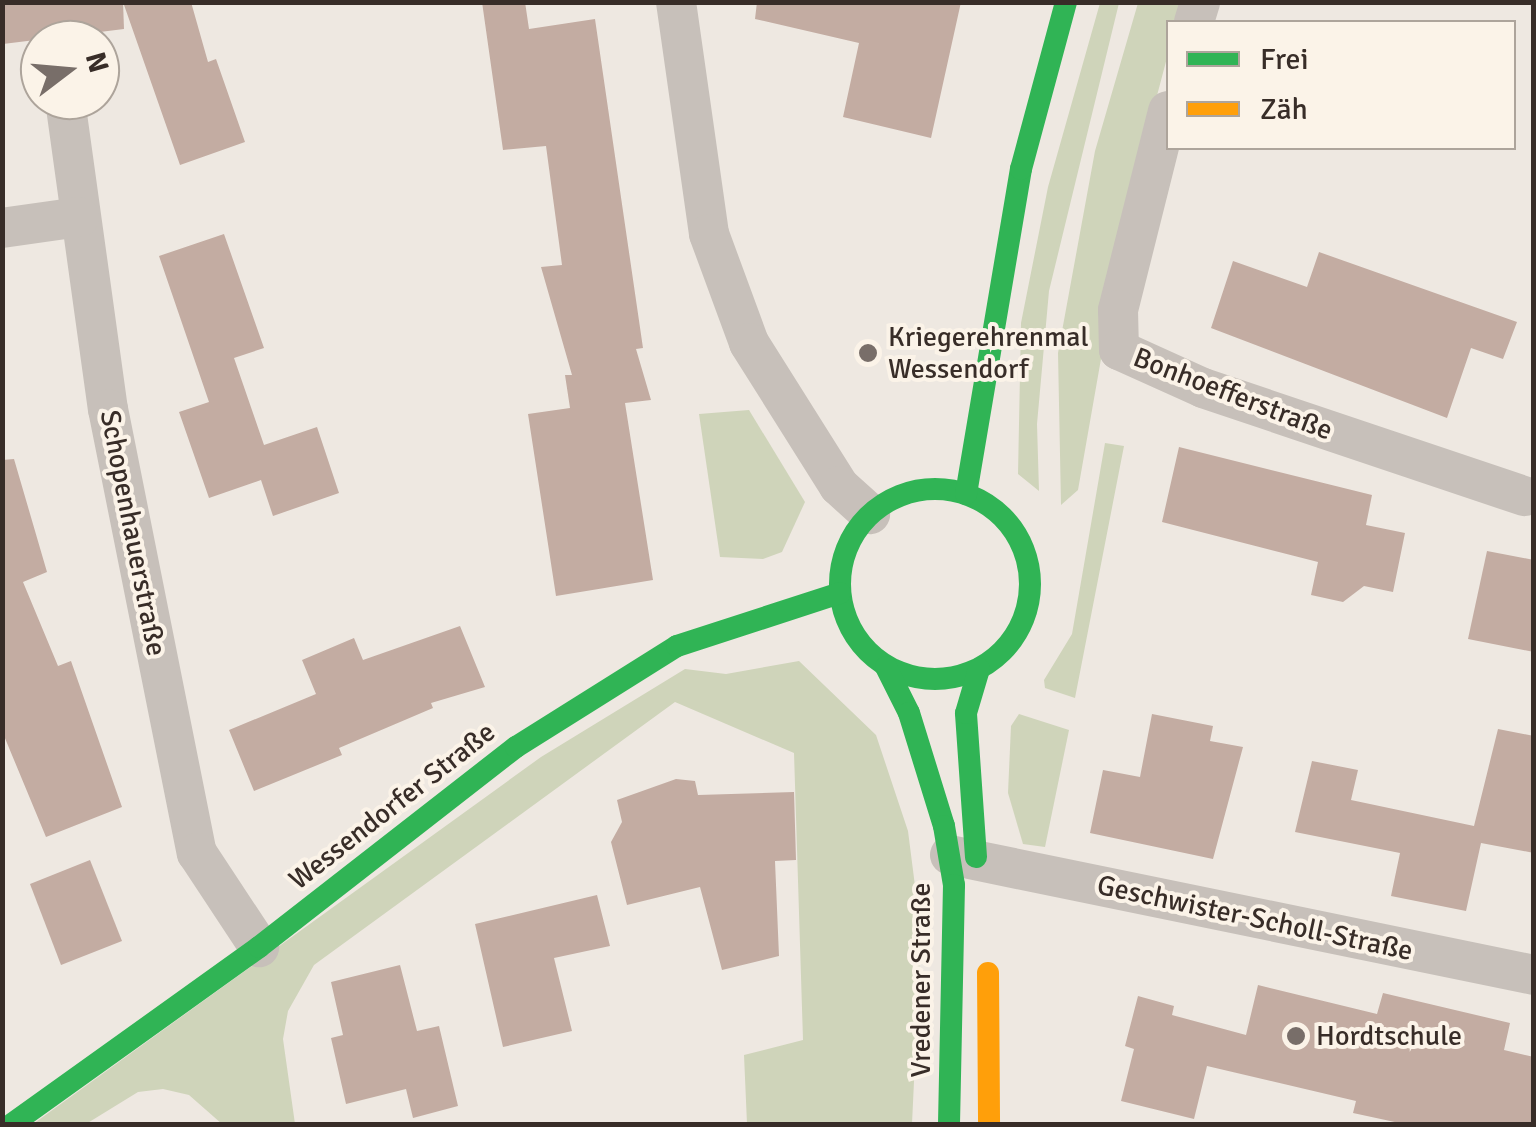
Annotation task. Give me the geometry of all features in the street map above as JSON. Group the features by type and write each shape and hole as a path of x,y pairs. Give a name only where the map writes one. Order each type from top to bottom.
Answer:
{"street":[{"path":"676,2 709,234 749,343 839,486 870,514"},
{"path":"966,494 1022,170 1066,2"},
{"name":"Bonhoefferstraße","path":"1166,119 1118,310 1119,350 1204,388 1524,496"},
{"name":"Schopenhauerstraße","path":"67,120 108,409 197,853 259,947"},
{"path":"2,228 79,217"},
{"path":"915,491 966,494 996,511 1016,534 1028,562 1022,624 1008,646 979,668 962,676 913,677 886,666 850,628 840,592 842,560 870,514 915,491"},
{"name":"Wessendorfer Straße","path":"12,1124 259,947 516,747 677,646 840,592"},
{"name":"Vredener Straße","path":"886,666 909,713 968,865"},
{"name":"Vredener Straße","path":"950,1124 956,940 968,865 966,713 979,668"},
{"name":"Geschwister-Scholl-Straße","path":"968,865 1534,975"},
{"path":"985,939 989,1124"}],"green space":[{"path":"1100,3 1119,3 1049,291 1037,424 1039,491 1018,474 1021,323 1048,187"},
{"path":"1138,3 1182,3 1178,20 1166,20 1166,62 1128,205 1078,490 1061,505 1058,353 1095,151"},
{"path":"749,410 805,502 782,552 763,559 720,557 699,414"},
{"path":"1105,443 1124,446 1075,698 1045,688 1044,680 1072,634"},
{"path":"799,661 876,735 908,831 921,933 912,1124 747,1124 744,1055 803,1040 794,753 675,702 314,965 288,1011 283,1039 295,1124 222,1124 189,1095 163,1089 138,1092 86,1124 33,1124 541,757 685,669 726,674"},
{"path":"1019,714 1069,730 1045,847 1023,844 1008,793 1011,726"}],"building":[{"path":"3,2 123,2 124,29 120,29 120,20 20,20 20,42 3,44"},
{"path":"123,2 191,2 208,62 216,59 245,142 180,165"},
{"path":"482,2 525,2 529,29 595,19 643,348 636,349 651,400 625,403 653,580 556,596 528,414 570,408 565,375 572,375 541,267 562,265 546,146 503,150"},
{"path":"757,2 961,2 931,138 843,117 859,43 755,19"},
{"path":"224,234 264,348 234,358 264,445 317,427 339,493 273,516 261,480 209,498 179,412 209,402 159,256"},
{"path":"1319,252 1517,322 1503,359 1471,348 1447,418 1211,328 1233,261 1307,287"},
{"path":"1179,447 1372,495 1366,525 1405,533 1393,592 1364,586 1343,602 1311,595 1318,562 1162,522"},
{"path":"14,459 47,572 23,582 58,666 71,661 122,807 46,837 2,731 2,460"},
{"path":"1487,551 1534,560 1534,652 1468,639"},
{"path":"460,626 485,687 431,703 433,708 339,748 342,755 254,791 229,730 316,694 302,660 354,638 363,660"},
{"path":"1152,714 1213,726 1210,741 1243,747 1213,859 1090,833 1103,770 1140,777"},
{"path":"1498,729 1534,736 1534,853 1481,843 1466,911 1391,896 1400,853 1295,832 1312,761 1358,770 1351,800 1474,826"},
{"path":"676,779 695,781 698,795 794,792 796,860 775,861 779,956 722,970 700,887 627,905 611,842 622,822 617,800"},
{"path":"90,860 122,941 61,965 30,884"},
{"path":"597,895 610,946 554,958 572,1031 503,1047 475,924"},
{"path":"400,965 417,1031 439,1026 458,1106 413,1118 406,1089 346,1104 331,1038 343,1035 331,982"},
{"path":"1258,985 1377,1014 1383,993 1510,1023 1504,1050 1534,1057 1534,1124 1404,1124 1353,1113 1356,1101 1207,1066 1194,1119 1121,1101 1134,1049 1125,1046 1138,996 1174,1006 1172,1015 1246,1035"}],"traffic: fast":[{"path":"966,494 1021,169 1066,2"},
{"path":"935,489 971,497 1002,517 1022,548 1030,584 1022,620 1002,651 971,671 935,679 899,671 868,651 848,620 840,584 848,548 868,517 899,497 935,489"},
{"path":"12,1124 259,947 516,747 677,646 840,593"},
{"path":"886,667 909,713 944,826 954,885 949,1124"},
{"path":"976,857 966,713 979,669"}],"traffic: slow":[{"path":"988,973 989,1124"}],"place":[{"name":"Kriegerehrenmal Wessendorf","path":"868,353"},
{"name":"Hordtschule","path":"1296,1036"}]}
